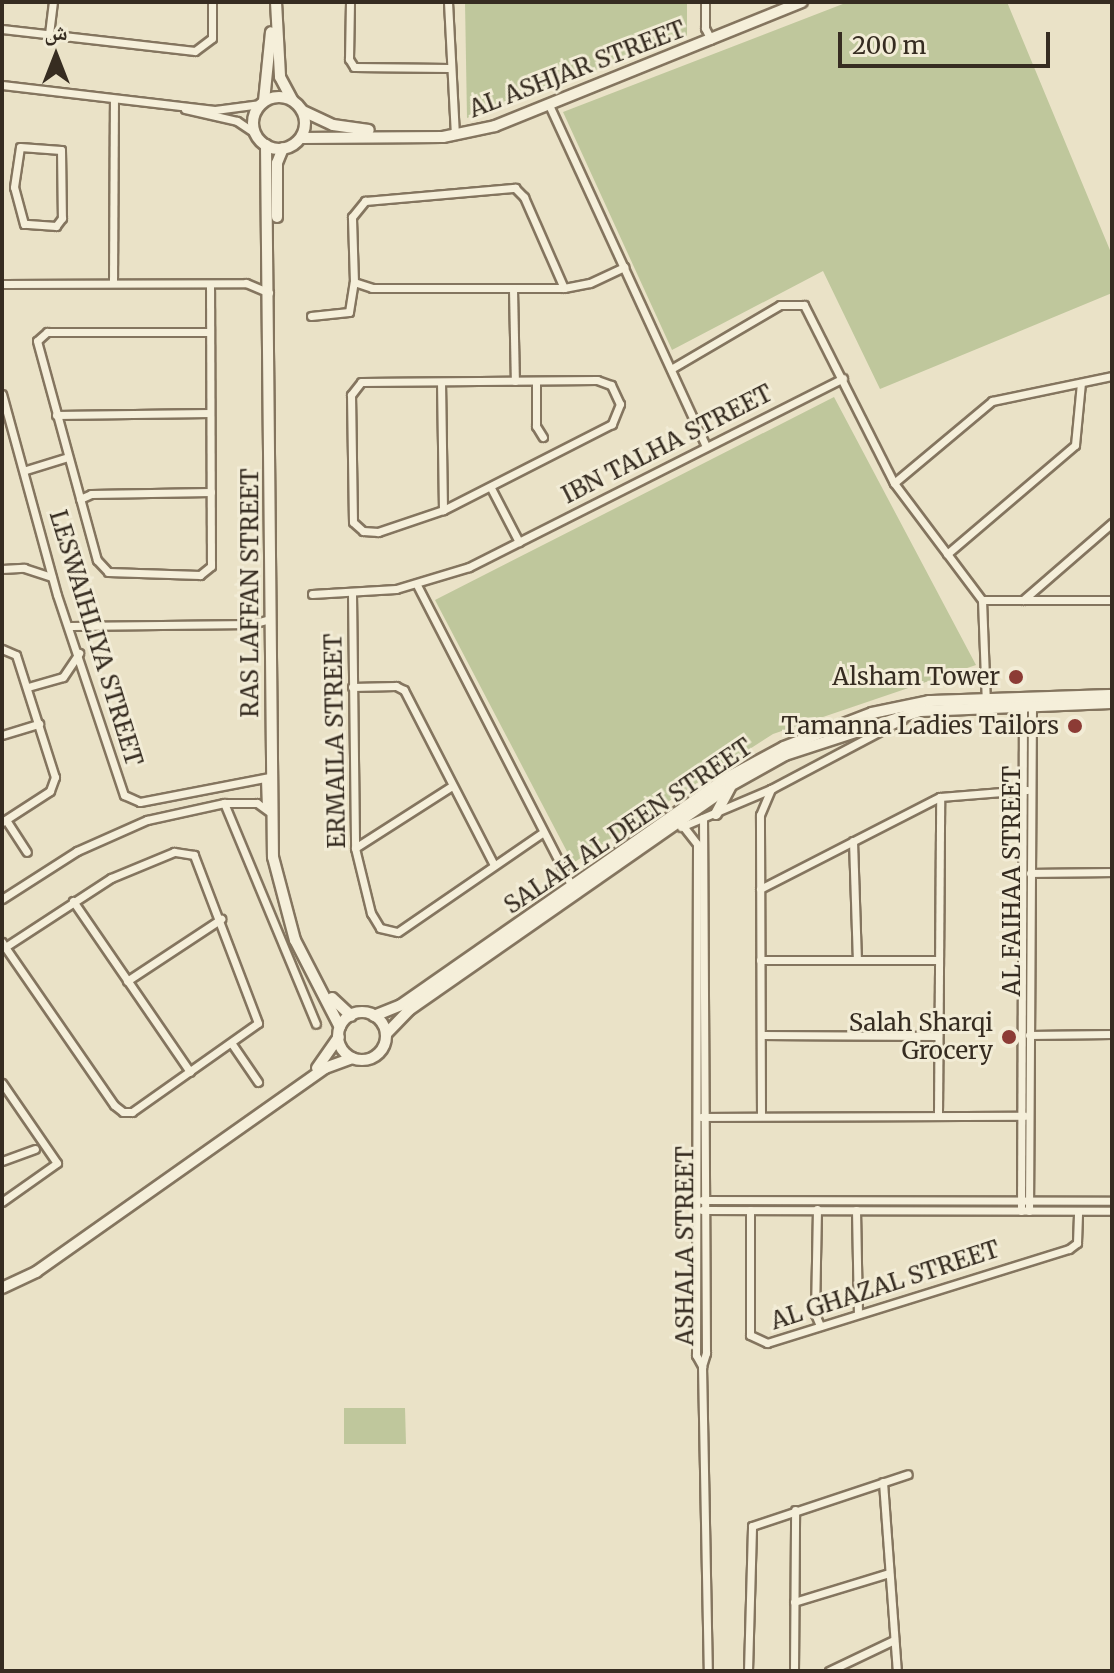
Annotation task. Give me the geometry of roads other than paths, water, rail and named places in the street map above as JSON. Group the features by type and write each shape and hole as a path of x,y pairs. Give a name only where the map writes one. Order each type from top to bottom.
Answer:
{"street":[{"path":"49,34 53,2"},
{"path":"2,29 195,51 205,49 212,38 212,2"},
{"path":"179,107 237,121 266,145 283,148 301,138 303,111 292,100 280,77 274,2"},
{"path":"256,134 254,118 263,103 271,68 274,2"},
{"path":"350,2 349,59 354,67 449,68"},
{"path":"448,2 449,68 455,134"},
{"path":"705,2 705,28 711,40"},
{"name":"AL ASHJAR STREET","path":"301,138 455,134 549,105 802,2"},
{"path":"2,85 179,107 228,110 292,100"},
{"path":"113,283 114,99"},
{"path":"549,105 706,447"},
{"name":"AL ASHJAR STREET","path":"303,111 346,127 455,134"},
{"name":"RAS LAFFAN STREET","path":"266,145 270,269 268,810 276,880 288,922 340,1032"},
{"path":"20,147 61,150 60,224 24,224 14,187 20,147"},
{"name":"RAS LAFFAN STREET","path":"283,148 277,177 277,837 282,878 301,939 333,999 351,1016"},
{"path":"2,188 14,187"},
{"path":"311,316 347,315 354,282 352,217 358,204 509,188 524,197 564,288"},
{"path":"354,282 372,288 564,288 590,283 624,267"},
{"path":"246,283 270,269"},
{"path":"2,284 246,283 270,293"},
{"path":"210,284 212,559 200,575 108,572 97,560 36,347 41,335 210,332"},
{"path":"513,289 515,381"},
{"path":"671,369 780,305 796,302 810,312 894,483 982,600 986,700"},
{"path":"894,483 992,401 1112,376"},
{"name":"IBN TALHA STREET","path":"312,594 352,594 417,585 519,542 843,378"},
{"path":"536,381 536,426 543,437"},
{"path":"536,381 604,381 618,396 618,417 491,488 443,510 370,533 350,516 353,388 361,382 536,381"},
{"path":"441,382 443,510"},
{"path":"947,554 1075,445 1081,383"},
{"name":"LESWAIHLIYA STREET","path":"2,394 26,470 52,577 71,626 124,795 136,802 267,778"},
{"path":"56,415 210,413"},
{"path":"26,470 68,457"},
{"path":"491,488 519,542"},
{"path":"80,499 91,494 211,492"},
{"path":"1022,600 1112,523"},
{"path":"2,569 24,568 52,577"},
{"path":"417,585 574,890"},
{"name":"ERMAILA STREET","path":"352,594 355,848 371,913 380,928 391,933 542,833"},
{"path":"982,600 1112,600"},
{"path":"71,626 270,624"},
{"path":"2,649 16,655 39,724 54,787 4,821 27,852"},
{"path":"28,687 63,677 79,653"},
{"path":"352,687 390,685 404,690 494,865"},
{"name":"SALAH AL DEEN STREET","path":"1027,700 1112,695"},
{"name":"SALAH AL DEEN STREET","path":"386,1034 409,1010 726,783 827,738 906,709 986,700 1112,703"},
{"name":"AL FAIHAA STREET","path":"1025,1206 1033,1035 1023,790 1027,700"},
{"name":"AL FAIHAA STREET","path":"1027,700 1033,790 1023,1035 1027,1116"},
{"name":"SALAH AL DEEN STREET","path":"667,830 716,814 771,789 892,727 906,709"},
{"path":"2,735 39,724"},
{"path":"716,814 726,783"},
{"name":"SALAH AL DEEN STREET","path":"374,1016 401,1005 667,830 726,783"},
{"path":"355,848 452,786"},
{"path":"761,1116 760,815 771,789"},
{"path":"760,889 940,797 1033,790"},
{"path":"938,1115 940,797"},
{"path":"743,802 760,815"},
{"path":"224,803 316,1024"},
{"path":"2,899 77,851 128,827 224,803 268,810"},
{"name":"ASHALA STREET","path":"703,818 696,1355 702,1366 708,1671"},
{"name":"ASHALA STREET","path":"683,826 697,844 701,1117"},
{"path":"853,841 857,960"},
{"path":"181,852 198,859 221,919 260,1019 232,1044 132,1112 119,1110 4,944 73,901 140,865 181,852"},
{"path":"1028,873 1112,872"},
{"path":"73,901 190,1072"},
{"path":"127,981 221,919"},
{"path":"760,960 939,960"},
{"path":"351,1016 374,1016 386,1034 378,1055 352,1058 325,1068 36,1272 2,1286 316,1069 351,1016"},
{"path":"340,1032 352,1058"},
{"path":"1023,1035 1112,1034"},
{"path":"761,1035 938,1036"},
{"path":"232,1044 258,1082"},
{"path":"2,1083 39,1147 57,1163 2,1202"},
{"path":"701,1117 1027,1116"},
{"path":"2,1161 39,1147"},
{"path":"700,1200 817,1200 1112,1211"},
{"path":"817,1200 815,1314 820,1326"},
{"path":"700,1210 856,1210 1112,1201"},
{"name":"AL GHAZAL STREET","path":"750,1210 753,1340 767,1343 1069,1249 1077,1243 1078,1211"},
{"path":"856,1210 858,1314"},
{"path":"748,1671 749,1535 759,1521 908,1474"},
{"path":"883,1482 897,1671"},
{"path":"794,1671 795,1510"},
{"path":"794,1602 889,1573"},
{"path":"829,1671 894,1640"}],"place":[{"name":"Alsham Tower","path":"1016,677"},
{"name":"Tamanna Ladies Tailors","path":"1075,726"},
{"name":"Salah Sharqi Grocery","path":"1009,1037"}]}
